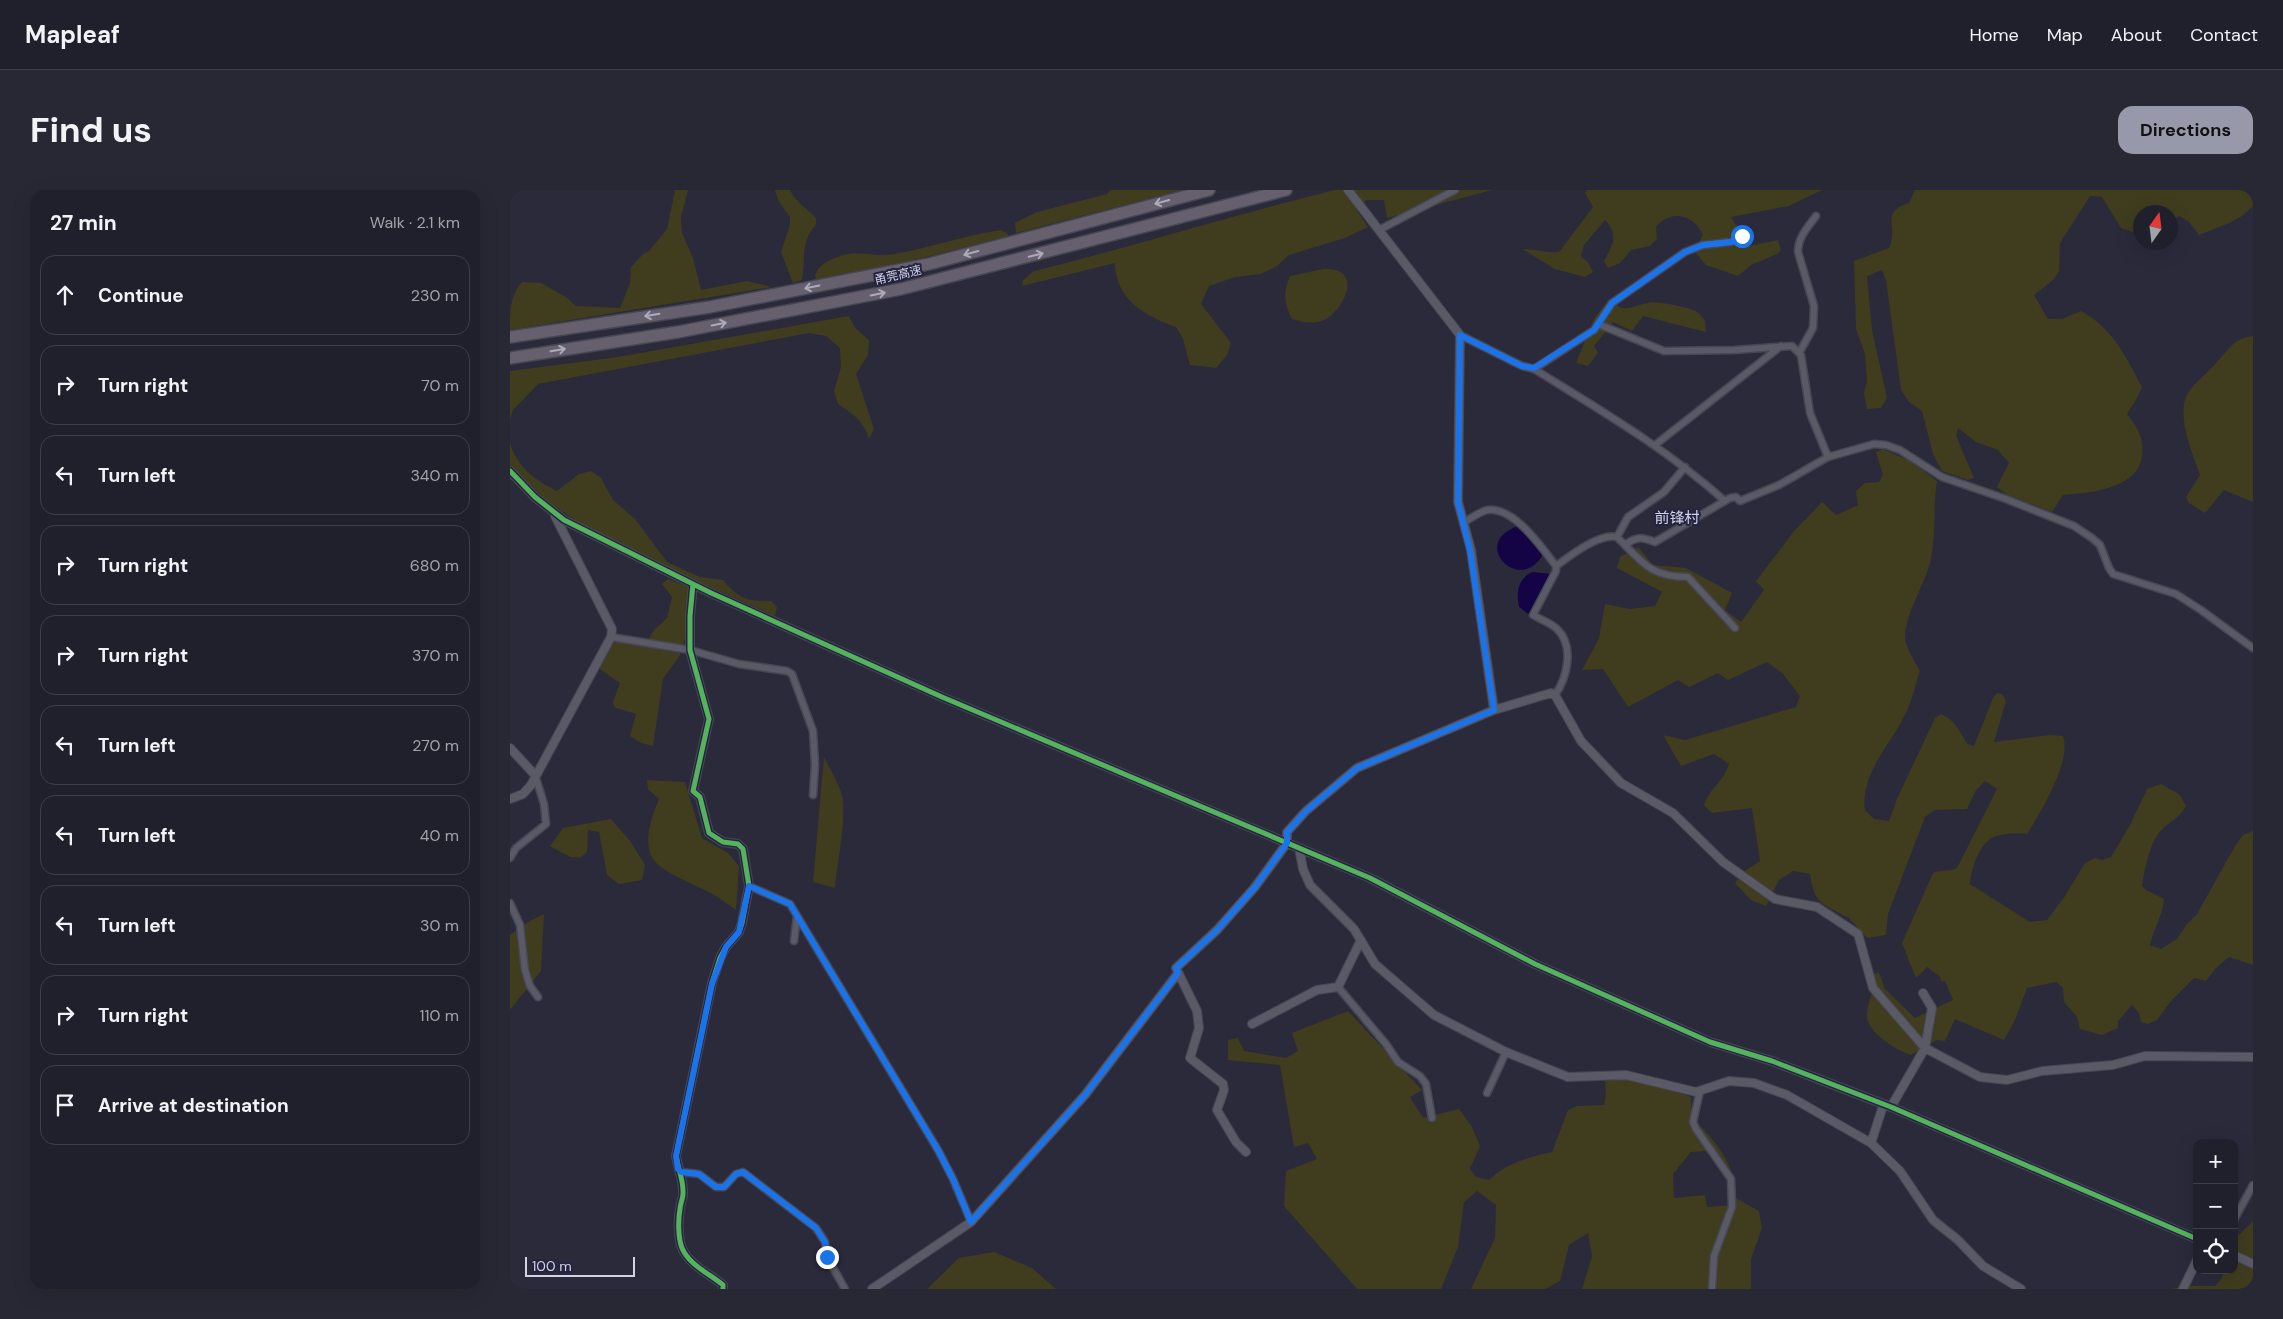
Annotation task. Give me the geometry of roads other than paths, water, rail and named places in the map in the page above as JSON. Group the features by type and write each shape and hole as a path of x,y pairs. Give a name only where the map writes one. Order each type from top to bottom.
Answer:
{"highway":[{"name":"甬莞高速","path":"510,337 710,307 929,264 1209,190"},
{"name":"甬莞高速","path":"510,358 678,332 901,289 1286,190"}],"street":[{"path":"1348,190 1460,335 1522,366 1534,368 1654,445 1685,467 1725,501"},
{"path":"1379,230 1455,190"},
{"path":"1799,354 1813,328 1814,306 1798,252 1798,246 1802,235 1816,216"},
{"path":"1534,368 1594,330 1612,303 1685,252 1703,245 1731,242 1742,236"},
{"path":"1598,324 1664,351 1734,350 1782,345 1792,346 1799,354 1810,414 1828,456"},
{"path":"1460,335 1458,502 1470,550 1494,710"},
{"path":"1654,445 1782,345"},
{"path":"1625,544 1633,539 1642,537 1655,542 1725,501 1736,497 1740,501 1779,485 1828,456 1874,444 1900,450 1942,477 2006,499 2074,526 2100,545 2113,574 2176,594 2253,648"},
{"path":"1617,537 1628,517 1664,492 1685,467"},
{"path":"510,471 534,497 564,520 619,549 693,584 942,697 1370,878 1535,964 1710,1042 1772,1061 1887,1107 2193,1237"},
{"path":"1463,523 1485,510 1502,513 1529,532 1556,566 1556,571 1533,615 1555,628 1565,641 1567,657 1564,683 1555,695"},
{"path":"510,798 523,794 531,785 586,687 611,637 612,629 553,512"},
{"path":"1556,566 1576,551 1596,541 1609,536 1617,537 1648,569 1675,577 1688,577 1735,628"},
{"path":"693,584 690,616 690,650 709,719 693,791 700,797 709,833 723,842 738,844 743,850 749,886 739,932 726,947 712,984 676,1156 678,1169 681,1172 684,1196 680,1209 682,1249 693,1263 723,1285 723,1289"},
{"path":"611,637 690,650 738,664 787,671 792,674 813,731 815,766 813,795"},
{"path":"1246,1152 1236,1142 1216,1110 1224,1090 1223,1084 1190,1058 1199,1028 1197,1011 1176,968 1217,930 1249,894 1287,843 1287,832 1306,811 1357,768 1494,710 1551,693 1555,695 1581,741 1621,783 1673,813 1723,862 1775,899 1817,907 1858,934 1873,988 1925,1048 1980,1078 2007,1080 2042,1071 2113,1064 2145,1056 2253,1057"},
{"path":"510,748 535,776 544,804 546,824 516,848 510,858"},
{"path":"1299,848 1303,869 1310,885 1354,928 1375,964 1434,1014 1506,1052 1568,1078 1626,1075 1696,1092 1729,1082 1754,1083 1787,1096 1871,1142 1900,1171 1933,1220 1958,1240 1983,1266 2021,1289"},
{"path":"749,886 790,904 938,1150 953,1179 971,1222"},
{"path":"510,903 520,925 525,970 530,986 538,997"},
{"path":"794,942 797,916"},
{"path":"1338,987 1361,940"},
{"path":"872,1289 971,1222 1085,1095 1178,973"},
{"path":"1252,1024 1317,990 1338,987"},
{"path":"1338,987 1386,1044 1398,1062 1420,1076 1426,1084 1432,1118"},
{"path":"1871,1142 1887,1107 1925,1048 1932,1008 1923,993"},
{"path":"1487,1093 1506,1052"},
{"path":"1700,1091 1693,1122 1730,1179 1731,1188 1732,1207 1714,1256 1712,1289"},
{"path":"681,1172 699,1174 716,1187 724,1187 736,1174 743,1172 816,1228 825,1242 827,1257 845,1289"},
{"path":"2238,1213 2253,1185"},
{"path":"2238,1257 2253,1264"},
{"path":"2183,1289 2193,1268"}],"district":[{"name":"前锋村","path":"1677,518"}]}
